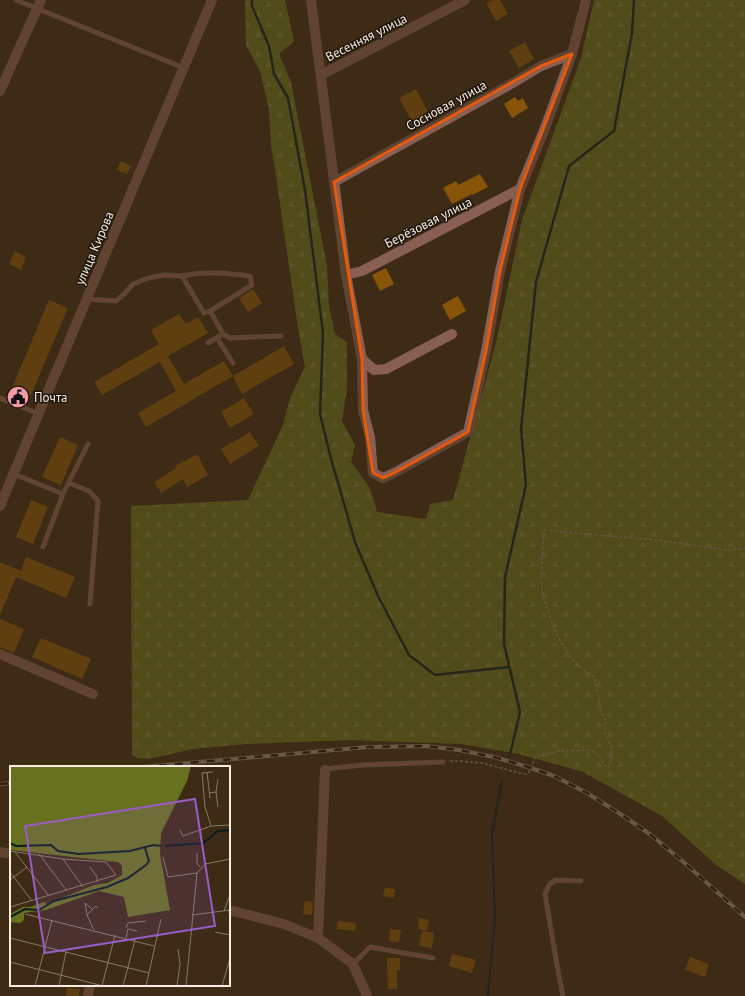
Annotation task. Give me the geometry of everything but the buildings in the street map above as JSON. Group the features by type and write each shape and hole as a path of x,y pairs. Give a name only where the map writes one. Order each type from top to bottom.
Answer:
{"street":[{"name":"улица Кирова","path":"0,506 212,0"},
{"path":"312,0 346,275 362,360 363,410 370,437 373,473 383,478 468,432 486,351 500,271 520,189 546,128 572,54 586,0"},
{"name":"Весенняя улица","path":"321,75 465,0"},
{"path":"0,91 39,5"},
{"name":"Сосновая улица","path":"334,182 541,66 572,54"},
{"name":"Берёзовая улица","path":"346,275 362,271 520,189"},
{"path":"362,360 374,370 386,368 452,334"},
{"path":"0,654 93,694"},
{"path":"318,938 325,770"},
{"path":"0,852 10,854"},
{"path":"230,910 284,924 318,938 353,964 367,996"},
{"path":"88,996 90,986"}],"lane":[{"path":"16,0 39,5 184,68"},
{"path":"87,299 116,301 133,284 165,275 182,276 206,273 250,276 252,285 210,311 204,313 182,276"},
{"path":"210,311 223,334 230,338 281,336"},
{"path":"208,343 223,334"},
{"path":"217,338 232,363"},
{"path":"0,398 39,414"},
{"path":"43,547 68,482 88,444"},
{"path":"14,474 63,494"},
{"path":"68,482 88,492 98,501 90,604"},
{"path":"325,770 364,765 443,762"},
{"path":"563,996 545,894 549,885 555,880 581,881"},
{"path":"353,964 370,947 433,958"}],"path":[{"path":"443,762 460,761 482,763 520,774 526,774 529,772 537,755 558,751 590,750 599,755 603,763 608,768 611,761 612,749 606,734 606,722 600,709 594,677 570,658 556,633 542,592 540,576 544,530 657,540 727,550 745,548"}],"highlighted area":[{"path":"572,54 520,189 500,271 486,351 468,432 383,478 373,473 363,410 362,359 334,182 541,66"}],"green space":[{"path":"245,0 285,0 294,41 279,54 291,82 327,266 329,306 335,334 347,342 347,389 342,421 355,445 351,462 370,488 377,512 426,519 430,504 453,500 496,343 522,220 581,58 594,0 745,0 745,884 716,865 662,816 583,772 519,754 462,744 350,740 247,744 193,749 149,759 137,758 132,755 131,506 248,500 283,425 290,398 305,367 271,146 269,109 260,71 246,45"}],"waterway":[{"path":"252,0 252,6 269,46 274,74 288,98 305,190 323,333 320,414 355,542 378,596 409,655 435,675 509,667"},
{"path":"509,757 520,712 504,644 505,577 526,485 521,429 536,282 569,166 614,131 632,33 634,0"},
{"path":"488,996 495,918 492,834 502,780"}],"railway":[{"path":"154,766 368,747 426,746 459,750 494,757 554,776 587,793 625,817 651,835 745,917"},
{"path":"0,784 10,783"}],"place":[{"name":"Почта","path":"18,397"}]}
